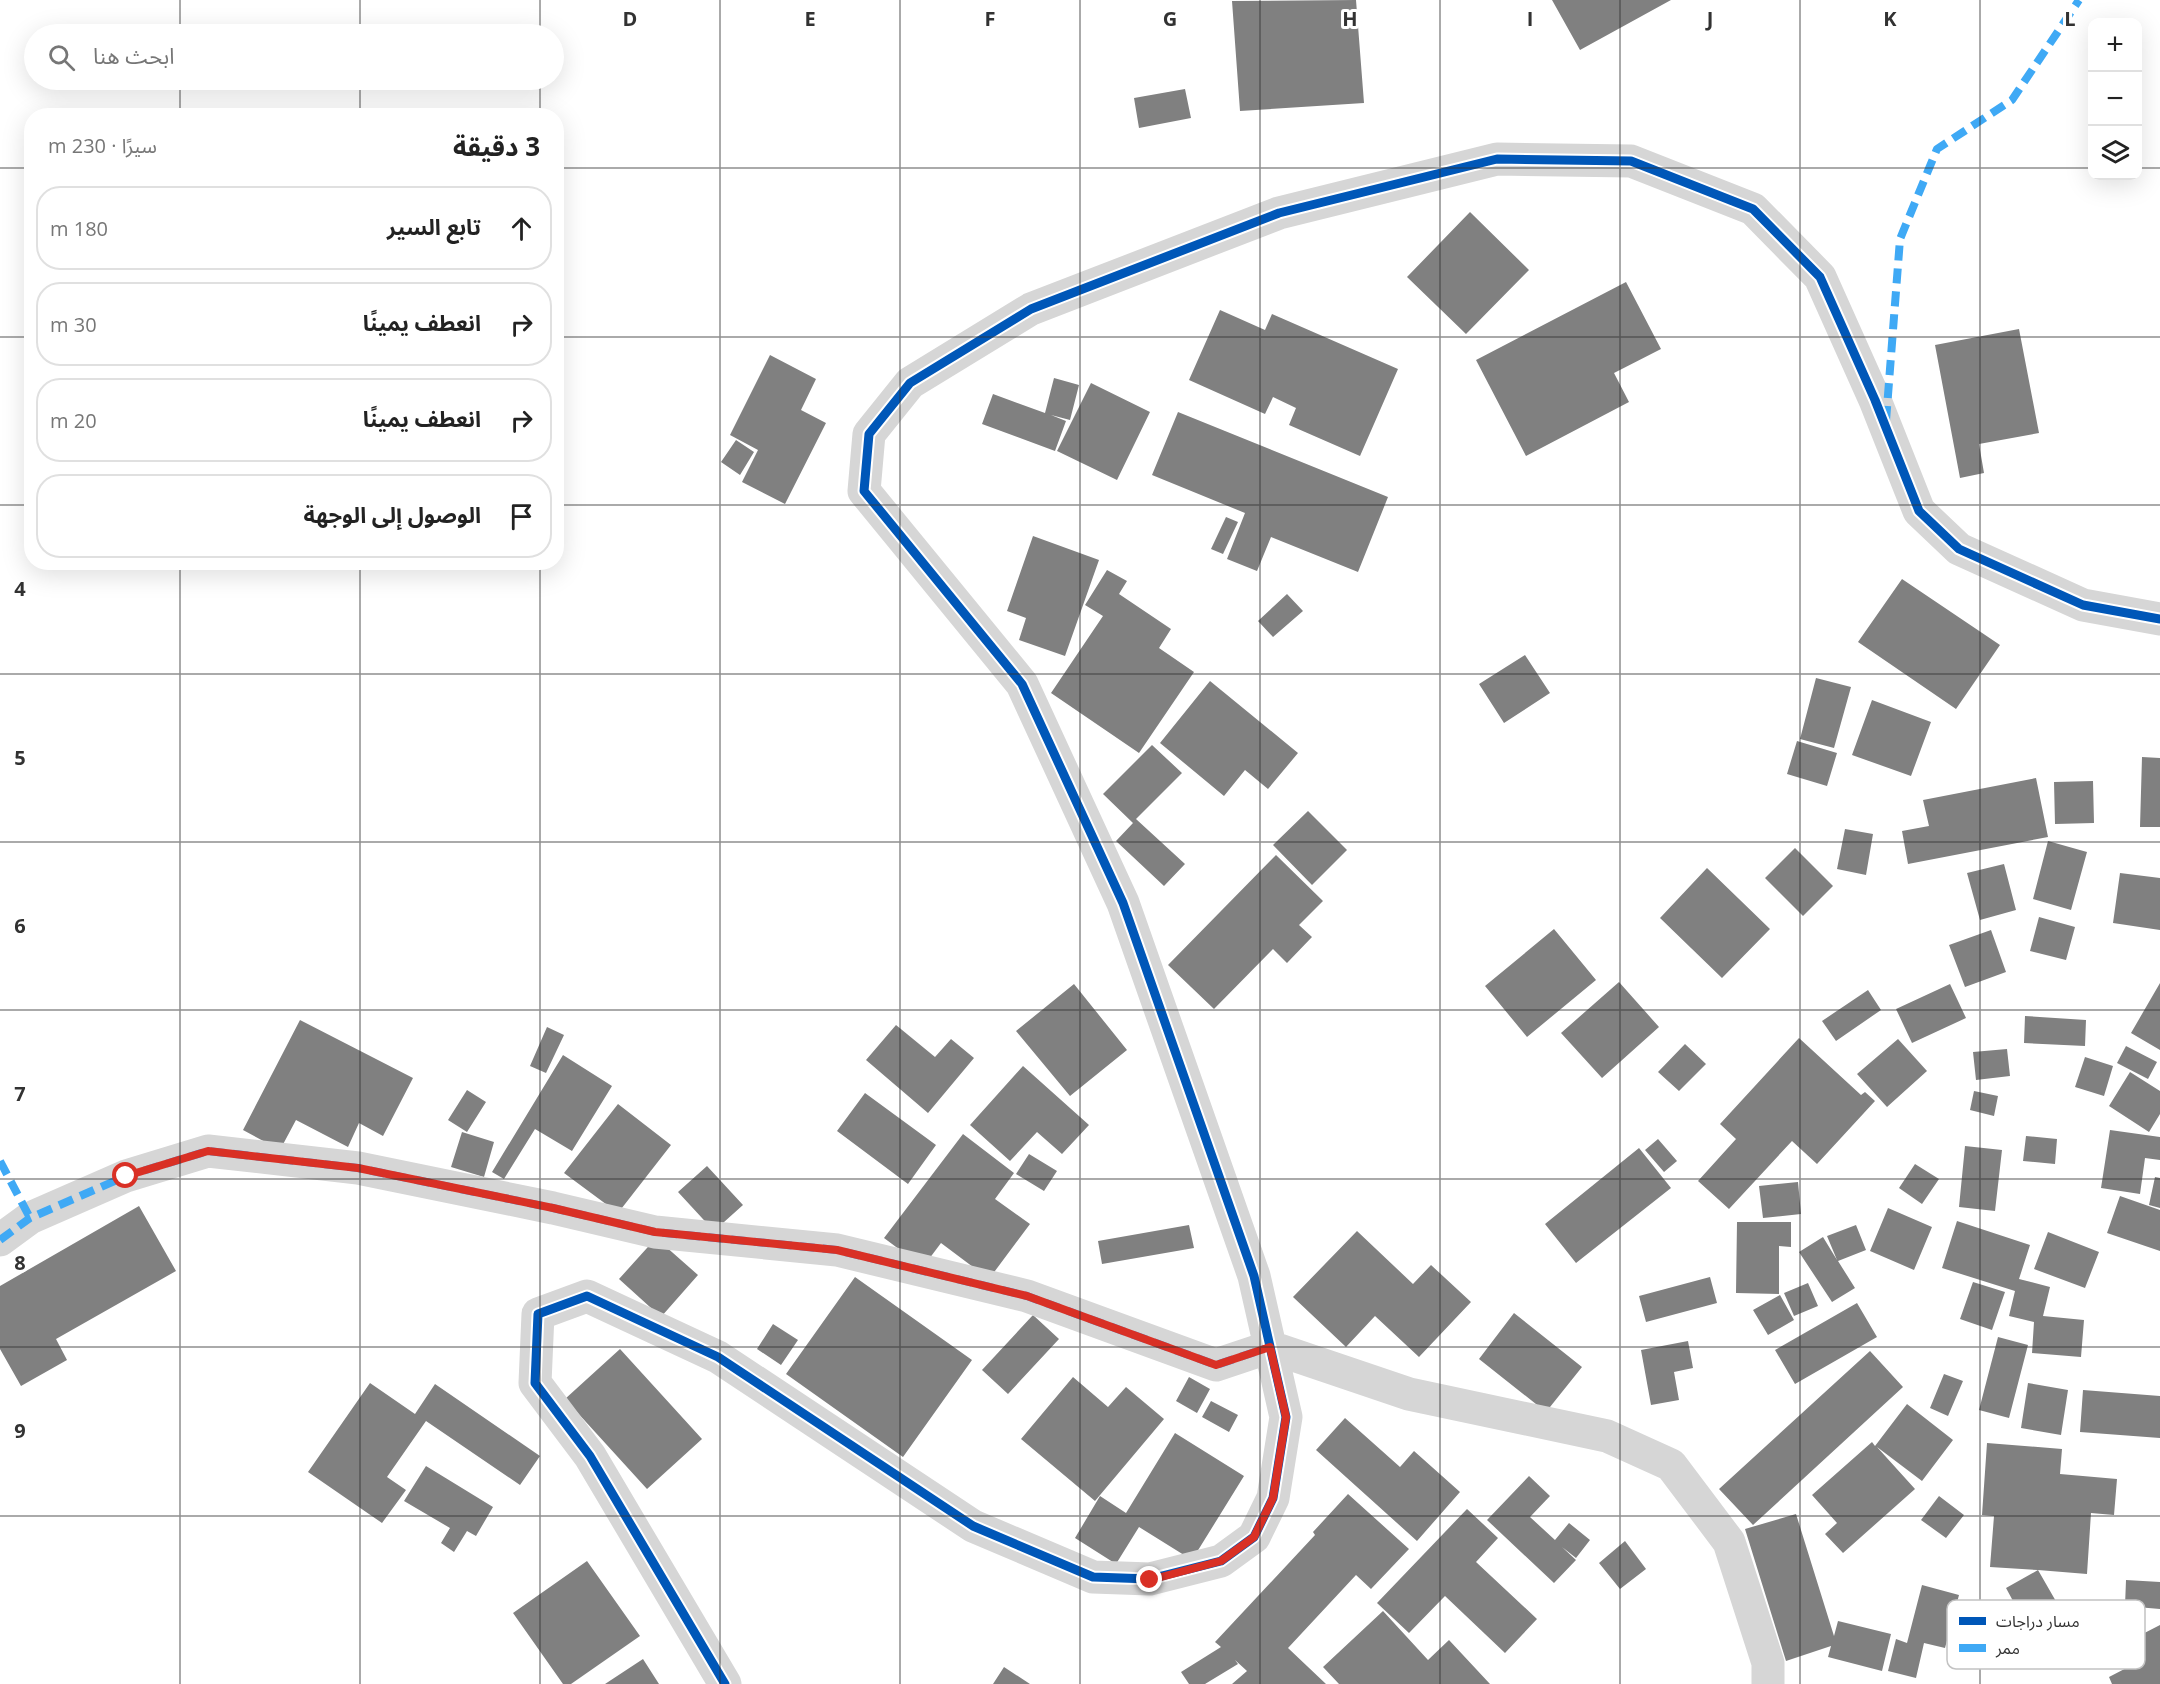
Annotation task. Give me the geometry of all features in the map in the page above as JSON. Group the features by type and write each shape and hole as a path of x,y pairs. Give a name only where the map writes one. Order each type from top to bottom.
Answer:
{"street":[{"path":"725,1684 590,1456 535,1383 538,1314 587,1296 718,1357 973,1526 1093,1577 1150,1580 1221,1561 1254,1537 1273,1498 1286,1417 1254,1276 1123,903 1022,684 864,491 868,434 910,383 1030,309 1279,213 1497,159 1631,161 1753,209 1820,278 1875,400 1919,511 1959,549 2083,605 2160,620"},
{"path":"0,1240 30,1218 126,1176 208,1151 358,1168 553,1208 655,1232 837,1250 1027,1296 1216,1365 1270,1347 1409,1394 1607,1436 1671,1466 1730,1542 1768,1663 1768,1684"}],"building":[{"path":"1356,0 1364,103 1240,111 1232,1"},
{"path":"1552,0 1671,0 1580,50"},
{"path":"1185,89 1191,118 1139,128 1134,98"},
{"path":"1470,212 1529,270 1466,334 1407,277"},
{"path":"1626,282 1661,349 1614,373 1629,402 1526,456 1476,360"},
{"path":"1220,310 1265,330 1272,314 1398,369 1360,456 1289,425 1296,408 1273,397 1265,414 1189,380"},
{"path":"2019,329 2039,433 1979,444 1984,473 1960,478 1935,345"},
{"path":"770,355 816,379 801,410 826,423 785,504 742,482 758,450 730,435"},
{"path":"1054,378 1079,385 1070,420 1051,415 1066,421 1055,451 982,424 993,394 1045,413"},
{"path":"1091,383 1150,412 1117,480 1057,451"},
{"path":"1178,412 1388,497 1358,572 1271,537 1257,571 1227,559 1245,513 1152,475"},
{"path":"736,440 754,452 740,475 721,462"},
{"path":"1226,517 1238,522 1223,554 1211,549"},
{"path":"1033,536 1099,560 1065,656 1019,640 1026,618 1007,611"},
{"path":"1107,570 1127,581 1119,594 1171,629 1159,648 1194,672 1139,753 1051,693 1103,616 1085,605"},
{"path":"1902,579 2000,645 1956,709 1858,642"},
{"path":"1287,594 1303,611 1273,637 1258,621"},
{"path":"1525,655 1550,693 1504,723 1479,684"},
{"path":"1816,678 1851,687 1834,748 1800,739"},
{"path":"1210,681 1298,753 1268,789 1245,770 1224,796 1160,743"},
{"path":"1872,700 1931,722 1911,776 1852,755"},
{"path":"1797,741 1837,753 1827,786 1787,774"},
{"path":"1152,745 1182,773 1136,819 1185,864 1164,886 1116,841 1133,823 1103,794"},
{"path":"2142,757 2160,758 2160,827 2140,827"},
{"path":"2036,778 2048,837 1908,864 1902,831 1929,826 1923,800"},
{"path":"2093,781 2094,823 2055,824 2054,782"},
{"path":"1308,811 1347,850 1312,885 1273,845"},
{"path":"1845,829 1873,834 1866,875 1837,869"},
{"path":"2048,841 2087,852 2071,910 2033,899"},
{"path":"1795,848 1833,886 1803,916 1765,878"},
{"path":"1276,855 1323,901 1299,925 1312,937 1287,963 1273,949 1214,1009 1168,965"},
{"path":"2004,864 2016,910 1980,920 1967,873"},
{"path":"1707,868 1770,929 1722,978 1660,918"},
{"path":"2120,873 2160,878 2160,930 2113,923"},
{"path":"2039,917 2075,927 2066,960 2030,951"},
{"path":"1554,929 1596,980 1527,1037 1485,986"},
{"path":"1991,930 2006,972 1965,987 1949,945"},
{"path":"1619,982 1659,1027 1602,1078 1561,1033"},
{"path":"2160,983 2160,1050 2131,1033"},
{"path":"1074,984 1127,1050 1070,1096 1016,1031"},
{"path":"1950,984 1966,1018 1912,1043 1896,1009"},
{"path":"1868,990 1881,1010 1836,1041 1822,1021"},
{"path":"2025,1016 2086,1020 2085,1046 2024,1043"},
{"path":"300,1020 413,1078 383,1136 359,1123 348,1147 296,1120 280,1150 243,1130"},
{"path":"896,1025 935,1057 951,1039 974,1058 928,1113 866,1060"},
{"path":"547,1027 564,1035 546,1073 530,1066"},
{"path":"1799,1038 1861,1095 1865,1092 1875,1101 1817,1164 1792,1141 1729,1209 1698,1181 1736,1139 1720,1124"},
{"path":"1898,1039 1927,1071 1887,1107 1857,1074"},
{"path":"1685,1044 1706,1064 1679,1091 1658,1072"},
{"path":"2126,1046 2157,1062 2148,1079 2117,1063"},
{"path":"2007,1049 2010,1076 1976,1080 1973,1052"},
{"path":"563,1055 612,1086 572,1151 535,1129 504,1179 492,1172"},
{"path":"2085,1057 2113,1066 2104,1096 2075,1087"},
{"path":"1023,1066 1089,1125 1062,1154 1037,1132 1010,1161 970,1125"},
{"path":"2130,1072 2160,1091 2160,1114 2149,1132 2109,1106"},
{"path":"467,1090 486,1102 467,1132 448,1120"},
{"path":"1974,1091 1998,1096 1994,1116 1970,1110"},
{"path":"865,1093 936,1145 908,1184 837,1131"},
{"path":"618,1104 671,1145 618,1213 564,1173"},
{"path":"2110,1130 2160,1137 2160,1160 2145,1158 2140,1194 2101,1188"},
{"path":"462,1132 494,1142 484,1177 451,1167"},
{"path":"963,1134 1014,1173 995,1199 1030,1224 989,1279 941,1243 923,1267 884,1238"},
{"path":"2026,1136 2057,1139 2055,1164 2023,1161"},
{"path":"1658,1139 1677,1161 1664,1172 1645,1150"},
{"path":"1965,1146 2002,1150 1995,1211 1959,1207"},
{"path":"1639,1148 1671,1188 1576,1263 1545,1224"},
{"path":"1029,1154 1057,1171 1044,1191 1016,1174"},
{"path":"1915,1164 1939,1179 1922,1204 1899,1188"},
{"path":"707,1166 743,1205 714,1231 678,1192"},
{"path":"2155,1177 2160,1178 2160,1208 2149,1205"},
{"path":"1798,1182 1801,1214 1763,1218 1759,1186"},
{"path":"2120,1196 2160,1210 2160,1251 2107,1233"},
{"path":"139,1206 176,1271 56,1339 67,1360 21,1386 0,1349 0,1286"},
{"path":"1888,1208 1932,1227 1914,1270 1870,1251"},
{"path":"1957,1221 2030,1245 2019,1279 2050,1287 2043,1316 2084,1320 2081,1357 2032,1353 2034,1322 2009,1316 2015,1291 1942,1268"},
{"path":"1737,1222 1791,1222 1791,1247 1779,1246 1779,1294 1736,1293"},
{"path":"1189,1225 1194,1248 1102,1264 1098,1241"},
{"path":"1856,1225 1866,1250 1838,1261 1855,1288 1832,1302 1799,1252 1823,1237 1837,1260 1827,1236"},
{"path":"1357,1231 1413,1284 1431,1265 1471,1302 1419,1357 1375,1316 1346,1347 1293,1297"},
{"path":"2048,1232 2099,1252 2085,1288 2034,1269"},
{"path":"656,1238 698,1275 661,1317 619,1279"},
{"path":"855,1277 972,1360 903,1457 786,1374"},
{"path":"1710,1277 1717,1303 1646,1322 1639,1296"},
{"path":"1973,1282 2005,1292 1992,1330 1960,1319"},
{"path":"1808,1283 1818,1306 1794,1316 1784,1293"},
{"path":"1780,1295 1794,1320 1768,1335 1753,1310"},
{"path":"1857,1303 1877,1337 1795,1384 1775,1350"},
{"path":"1514,1313 1582,1367 1546,1412 1479,1359"},
{"path":"1033,1315 1059,1339 1008,1394 982,1370"},
{"path":"773,1324 798,1340 781,1365 757,1349"},
{"path":"1998,1337 2028,1345 2009,1418 1979,1410"},
{"path":"1688,1341 1693,1368 1674,1372 1679,1400 1651,1405 1641,1350"},
{"path":"620,1349 702,1439 647,1489 565,1399"},
{"path":"1870,1351 1903,1387 1753,1525 1719,1489"},
{"path":"1944,1374 1963,1381 1948,1416 1930,1408"},
{"path":"1073,1377 1108,1407 1126,1387 1164,1419 1095,1501 1021,1439"},
{"path":"1189,1377 1210,1389 1197,1413 1176,1401"},
{"path":"370,1383 415,1414 435,1384 540,1456 520,1485 426,1421 387,1477 406,1490 382,1523 308,1472"},
{"path":"2028,1383 2068,1390 2061,1435 2021,1428"},
{"path":"2083,1390 2160,1396 2160,1438 2080,1432"},
{"path":"1211,1401 1238,1415 1229,1432 1202,1417"},
{"path":"1907,1404 1953,1440 1922,1481 1877,1447 1915,1489 1843,1553 1825,1534 1837,1523 1812,1495 1872,1442 1875,1446"},
{"path":"1345,1418 1400,1467 1414,1451 1460,1492 1417,1541 1316,1450"},
{"path":"1175,1433 1244,1476 1192,1560 1139,1527 1116,1564 1075,1538 1100,1496 1126,1513"},
{"path":"1987,1443 2062,1449 2060,1474 2117,1479 2114,1515 2091,1513 2087,1574 1990,1567 1994,1516 1982,1515"},
{"path":"426,1466 493,1507 476,1536 467,1531 454,1552 441,1543 450,1528 404,1501"},
{"path":"1529,1476 1550,1496 1530,1517 1555,1540 1569,1523 1590,1540 1576,1558 1562,1547 1576,1560 1554,1583 1487,1520"},
{"path":"1348,1494 1409,1549 1371,1589 1356,1575 1288,1648 1326,1684 1232,1684 1247,1671 1235,1660 1238,1664 1205,1684 1189,1684 1181,1672 1221,1647 1215,1642 1315,1535 1313,1532"},
{"path":"1939,1496 1964,1515 1946,1538 1921,1520"},
{"path":"1467,1509 1498,1538 1476,1562 1537,1619 1505,1653 1445,1596 1409,1633 1377,1603"},
{"path":"1796,1514 1834,1636 1838,1621 1891,1634 1882,1671 1828,1657 1831,1646 1786,1661 1745,1529"},
{"path":"1625,1541 1646,1569 1620,1589 1599,1563"},
{"path":"587,1561 640,1636 571,1684 563,1684 513,1613"},
{"path":"2038,1570 2055,1600 2012,1600 2006,1588"},
{"path":"2126,1580 2160,1582 2160,1609 2145,1608 2145,1600 2125,1600"},
{"path":"1922,1585 1959,1595 1958,1600 1947,1600 1945,1648 1924,1643 1916,1678 1888,1671 1896,1639 1907,1643"},
{"path":"1383,1611 1428,1660 1449,1640 1490,1684 1339,1684 1323,1667"},
{"path":"2160,1625 2160,1684 2112,1684 2109,1677 2124,1669 2145,1669 2145,1633"},
{"path":"643,1659 659,1684 605,1684"},
{"path":"1004,1667 1030,1684 993,1684"}],"marked path":[{"path":"1886,421 1900,239 1937,149 2012,100 2079,0"},
{"path":"0,1240 30,1218 126,1176 208,1151 358,1168 553,1208 655,1232 837,1250 1027,1296 1216,1365 1270,1347"},
{"path":"0,1161 30,1218"}],"cycle path":[{"path":"725,1684 590,1456 535,1383 538,1314 587,1296 718,1357 973,1526 1093,1577 1150,1579 1221,1561 1254,1537 1273,1498 1286,1417 1254,1276 1123,903 1022,684 864,491 869,434 910,383 1031,309 1279,213 1497,159 1631,161 1753,209 1820,277 1875,400 1919,511 1959,549 2083,605 2160,619"}],"route":[{"path":"126,1176 208,1151 358,1168 553,1208 655,1232 837,1250 1027,1296 1216,1365 1270,1347 1286,1417 1273,1498 1254,1537 1221,1561 1150,1580"}]}
